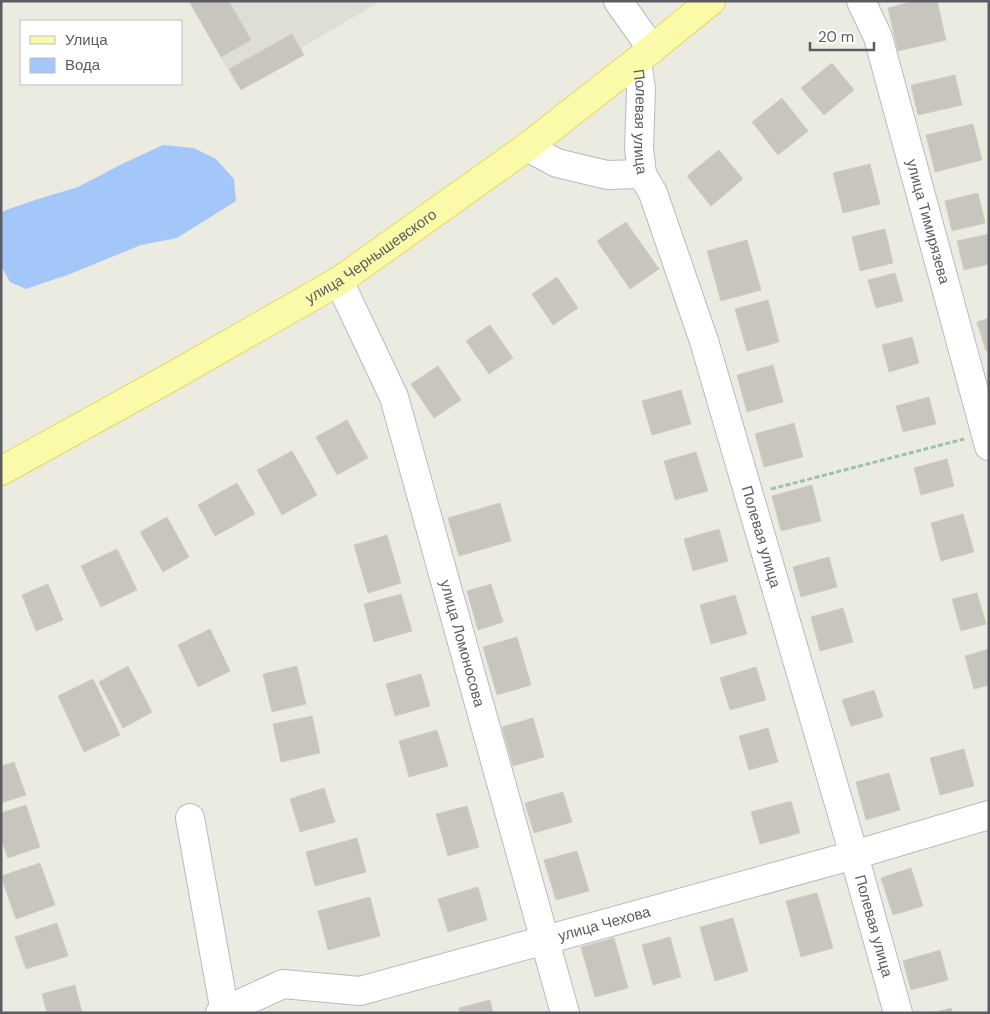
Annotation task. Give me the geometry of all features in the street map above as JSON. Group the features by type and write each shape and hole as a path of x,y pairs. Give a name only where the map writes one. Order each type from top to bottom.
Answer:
{"main road":[{"name":"улица Чернышевского","path":"1,471 172,377 339,281 527,147 711,1"}],"street":[{"path":"618,1 644,55"},
{"name":"улица Тимирязева","path":"861,1 878,37 988,437"},
{"name":"Полевая улица","path":"644,55 639,148 642,174 653,193 704,341 854,855 898,1013"},
{"path":"527,147 557,164 607,175 642,174"},
{"name":"улица Ломоносова","path":"339,281 394,397 565,1013"},
{"name":"улица Чехова","path":"223,1012 283,984 360,991 854,855 989,815"},
{"path":"190,818 223,1012"}],"path":[{"path":"749,495 988,437"}],"shaded area":[{"path":"189,1 381,1 237,86"}],"water":[{"path":"163,145 194,148 216,159 234,179 236,201 177,238 141,245 70,274 26,289 10,282 1,266 1,213 78,187"}],"building":[{"path":"193,1 229,1 251,40 221,57 190,3"},
{"path":"914,1 937,1 946,40 898,51 888,8"},
{"path":"292,34 304,55 241,90 229,69"},
{"path":"832,63 854,90 824,115 801,88"},
{"path":"955,75 962,105 918,115 911,85"},
{"path":"782,98 808,131 778,155 752,122"},
{"path":"973,124 982,160 935,172 926,135"},
{"path":"719,150 743,179 711,206 687,176"},
{"path":"870,164 880,204 843,213 833,173"},
{"path":"978,193 985,223 952,231 945,201"},
{"path":"626,222 659,269 630,289 597,241"},
{"path":"885,229 893,263 860,271 852,237"},
{"path":"989,234 989,264 964,270 957,241"},
{"path":"747,240 761,290 721,301 707,251"},
{"path":"895,273 903,301 876,308 868,280"},
{"path":"557,277 578,308 553,325 532,294"},
{"path":"768,300 779,342 747,351 735,309"},
{"path":"989,318 989,350 986,351 977,322"},
{"path":"490,325 513,358 489,374 466,341"},
{"path":"912,337 919,363 889,372 882,345"},
{"path":"773,365 783,402 747,412 737,375"},
{"path":"438,366 461,400 434,418 411,384"},
{"path":"681,390 691,424 652,435 642,401"},
{"path":"929,397 936,424 903,432 896,406"},
{"path":"347,420 368,458 337,475 316,437"},
{"path":"794,423 803,457 764,467 755,434"},
{"path":"292,451 317,495 282,515 257,470"},
{"path":"696,452 708,491 675,500 664,461"},
{"path":"947,459 954,486 921,495 914,468"},
{"path":"237,483 255,514 215,536 198,505"},
{"path":"812,485 821,521 781,531 772,496"},
{"path":"500,503 511,541 459,556 448,518"},
{"path":"963,514 974,552 941,561 931,523"},
{"path":"167,517 189,557 163,572 140,532"},
{"path":"719,529 728,561 693,571 684,539"},
{"path":"387,535 401,583 368,593 354,545"},
{"path":"117,549 137,590 101,607 81,566"},
{"path":"829,557 837,587 801,597 793,567"},
{"path":"48,584 63,620 36,631 22,595"},
{"path":"491,584 503,622 478,630 467,591"},
{"path":"977,593 986,624 961,631 952,599"},
{"path":"401,594 412,631 374,642 364,604"},
{"path":"735,595 747,634 711,644 700,605"},
{"path":"843,608 853,642 820,651 811,617"},
{"path":"210,629 230,671 198,687 178,645"},
{"path":"517,637 531,685 497,695 483,647"},
{"path":"989,649 989,685 974,689 965,656"},
{"path":"128,666 152,712 123,728 99,682"},
{"path":"297,666 306,704 272,712 263,674"},
{"path":"756,667 766,700 730,710 720,678"},
{"path":"421,674 430,706 395,716 386,684"},
{"path":"93,679 120,735 84,752 58,696"},
{"path":"874,690 883,717 851,726 842,700"},
{"path":"312,716 320,753 281,762 273,724"},
{"path":"533,718 544,757 513,766 502,727"},
{"path":"768,728 778,762 749,770 739,736"},
{"path":"437,730 448,766 409,777 399,741"},
{"path":"964,749 974,786 940,795 930,758"},
{"path":"14,762 26,795 1,803 1,766"},
{"path":"889,773 900,810 866,820 856,782"},
{"path":"324,788 335,822 300,832 290,799"},
{"path":"563,792 572,822 534,833 525,803"},
{"path":"791,801 800,833 760,844 751,812"},
{"path":"26,805 40,847 8,858 1,838 1,813"},
{"path":"467,806 479,847 448,856 436,814"},
{"path":"357,838 366,872 315,886 306,852"},
{"path":"577,851 589,891 556,900 544,860"},
{"path":"40,863 55,905 16,919 1,876"},
{"path":"911,868 923,906 893,915 881,878"},
{"path":"478,887 487,920 448,932 438,899"},
{"path":"817,893 833,948 801,957 786,901"},
{"path":"370,897 380,936 328,950 318,911"},
{"path":"733,918 748,971 715,981 700,927"},
{"path":"57,923 68,956 26,969 15,937"},
{"path":"670,937 681,977 653,985 642,945"},
{"path":"614,938 628,988 595,997 581,947"},
{"path":"940,950 948,980 911,990 903,961"},
{"path":"75,985 82,1013 47,1013 42,994"},
{"path":"490,1000 493,1013 460,1013 459,1008"},
{"path":"951,1008 953,1013 933,1013"}]}
